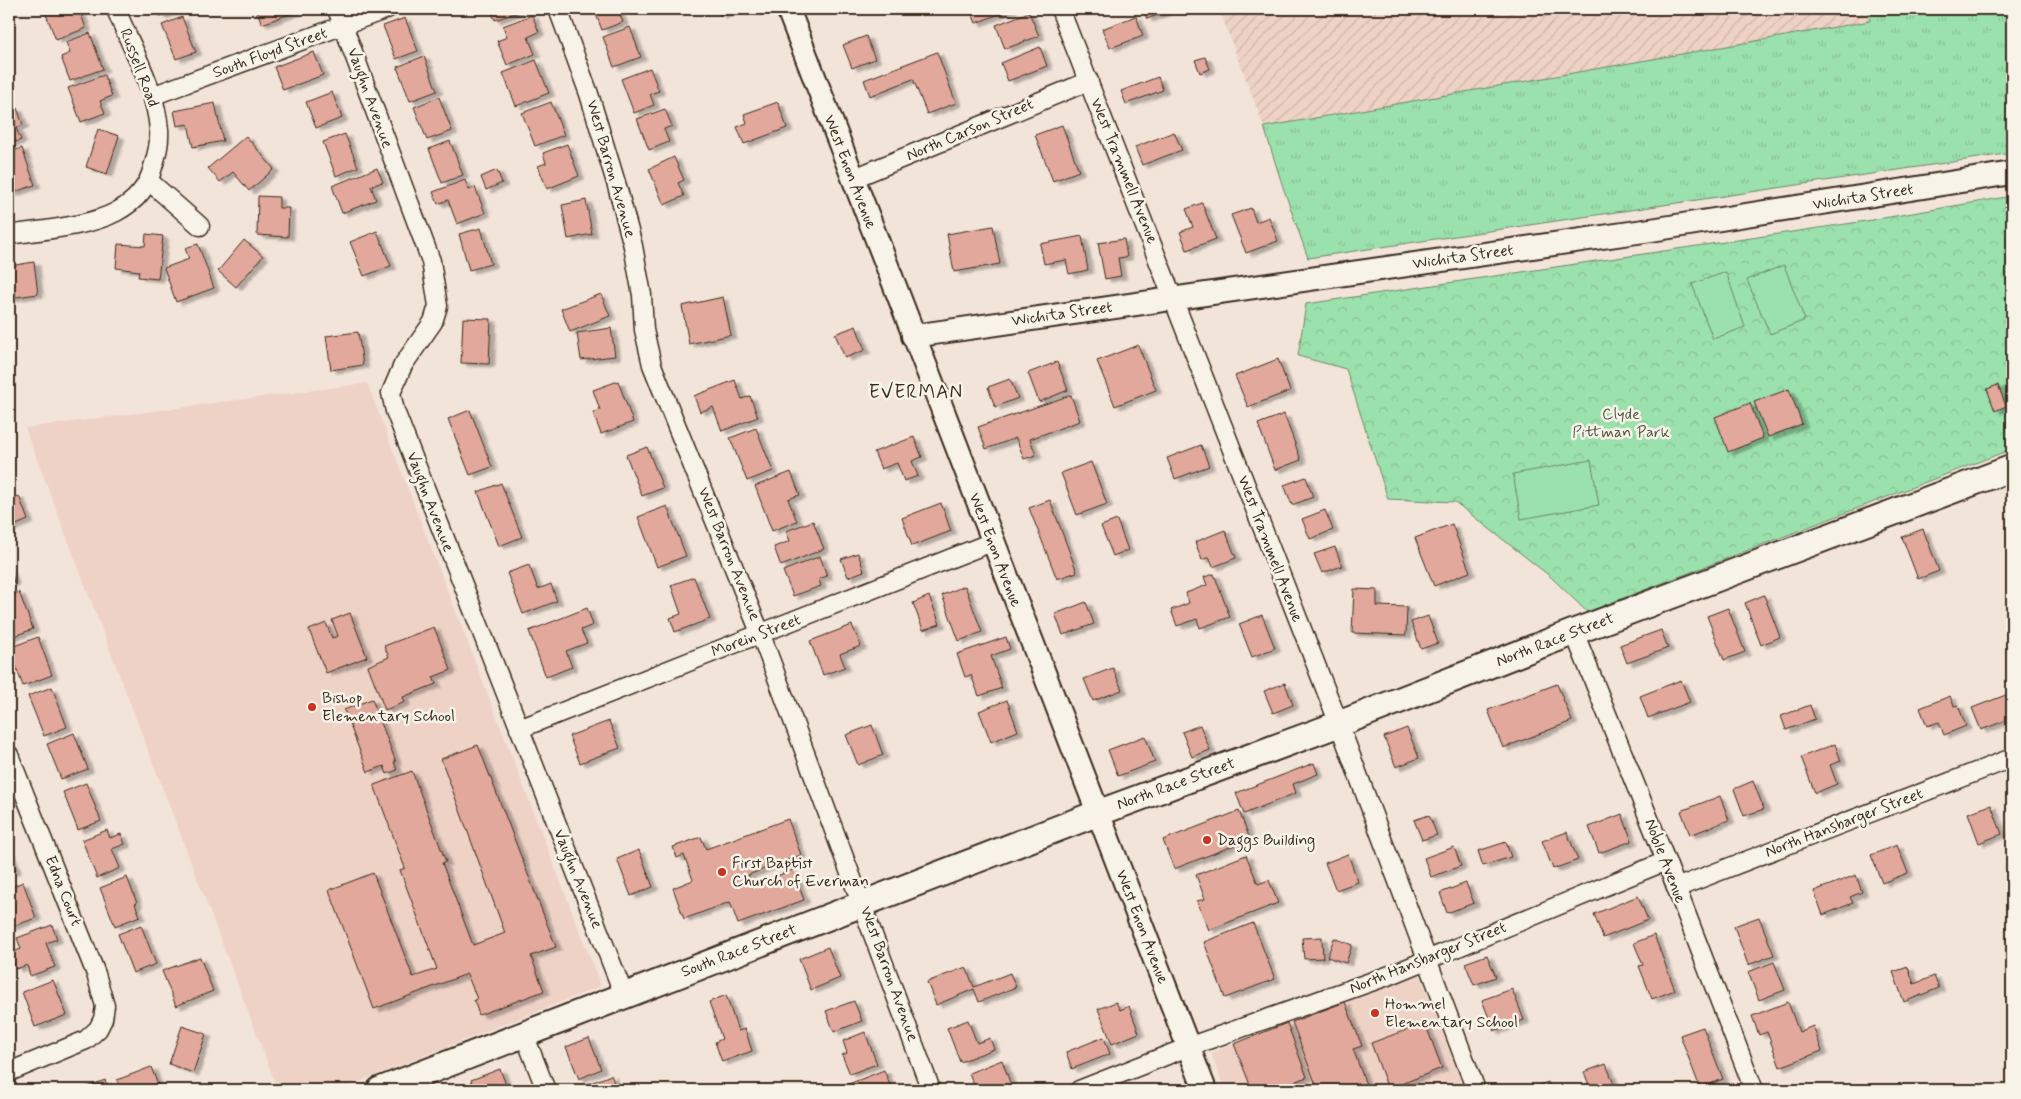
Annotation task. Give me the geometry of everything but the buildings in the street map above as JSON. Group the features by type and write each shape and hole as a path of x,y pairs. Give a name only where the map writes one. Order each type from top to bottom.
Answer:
{"main road":[{"name":"North Race Street","path":"1098,813 1339,724 1574,632 2011,472"},
{"name":"South Race Street","path":"380,1090 1098,813"}],"street":[{"name":"Russell Road","path":"9,235 90,222 116,212 143,192 150,181 159,148 159,130 152,96 116,9"},
{"name":"Vaughn Avenue","path":"337,9 431,261 438,306 433,322 403,365 391,393 395,411 624,996"},
{"name":"South Floyd Street","path":"152,96 387,9"},
{"name":"West Barron Avenue","path":"558,9 589,94 633,246 642,295 644,330 652,364 761,635 931,1090"},
{"name":"West Enon Avenue","path":"788,9 1205,1090"},
{"name":"West Trammell Avenue","path":"1060,9 1174,297 1339,724 1476,1090"},
{"name":"North Carson Street","path":"852,179 1089,81"},
{"name":"Wichita Street","path":"913,336 1651,230 2012,174"},
{"path":"150,181 200,226"},
{"name":"Morein Street","path":"519,729 761,635 992,542"},
{"name":"Noble Avenue","path":"1574,632 1666,861 1754,1090"},
{"name":"Edna Court","path":"9,755 96,974 105,1006 103,1019 98,1029 86,1040 9,1072"},
{"name":"North Hansbarger Street","path":"1676,888 2012,758"},
{"name":"North Hansbarger Street","path":"1078,1090 1188,1047 1393,974 1666,861"},
{"path":"524,1034 546,1090"}],"shaded area":[{"path":"1219,9 1869,9 1870,21 1264,127"},
{"name":"Bishop Elementary School","path":"367,383 601,986 338,1090 278,1090 25,428"},
{"name":"Hommel Elementary School","path":"1420,973 1464,1090 1225,1090 1211,1053"}],"green space":[{"path":"1869,9 2012,9 2012,153 1308,258 1264,127 1870,21"},
{"name":"Clyde Pittman Park","path":"2012,196 2012,449 1587,612 1551,577 1455,502 1388,499 1346,369 1298,356 1306,304 1866,221"},
{"path":"1784,265 1805,320 1770,334 1747,280"},
{"path":"1726,272 1745,327 1713,339 1692,284"},
{"path":"1591,460 1599,505 1521,519 1513,474"}],"place":[{"name":"Bishop Elementary School","path":"312,707"},
{"name":"Daggs Building","path":"1207,840"},
{"name":"First Baptist Church of Everman","path":"722,872"},
{"name":"Hommel Elementary School","path":"1375,1013"}],"district":[{"name":"EVERMAN","path":"916,392"}]}
